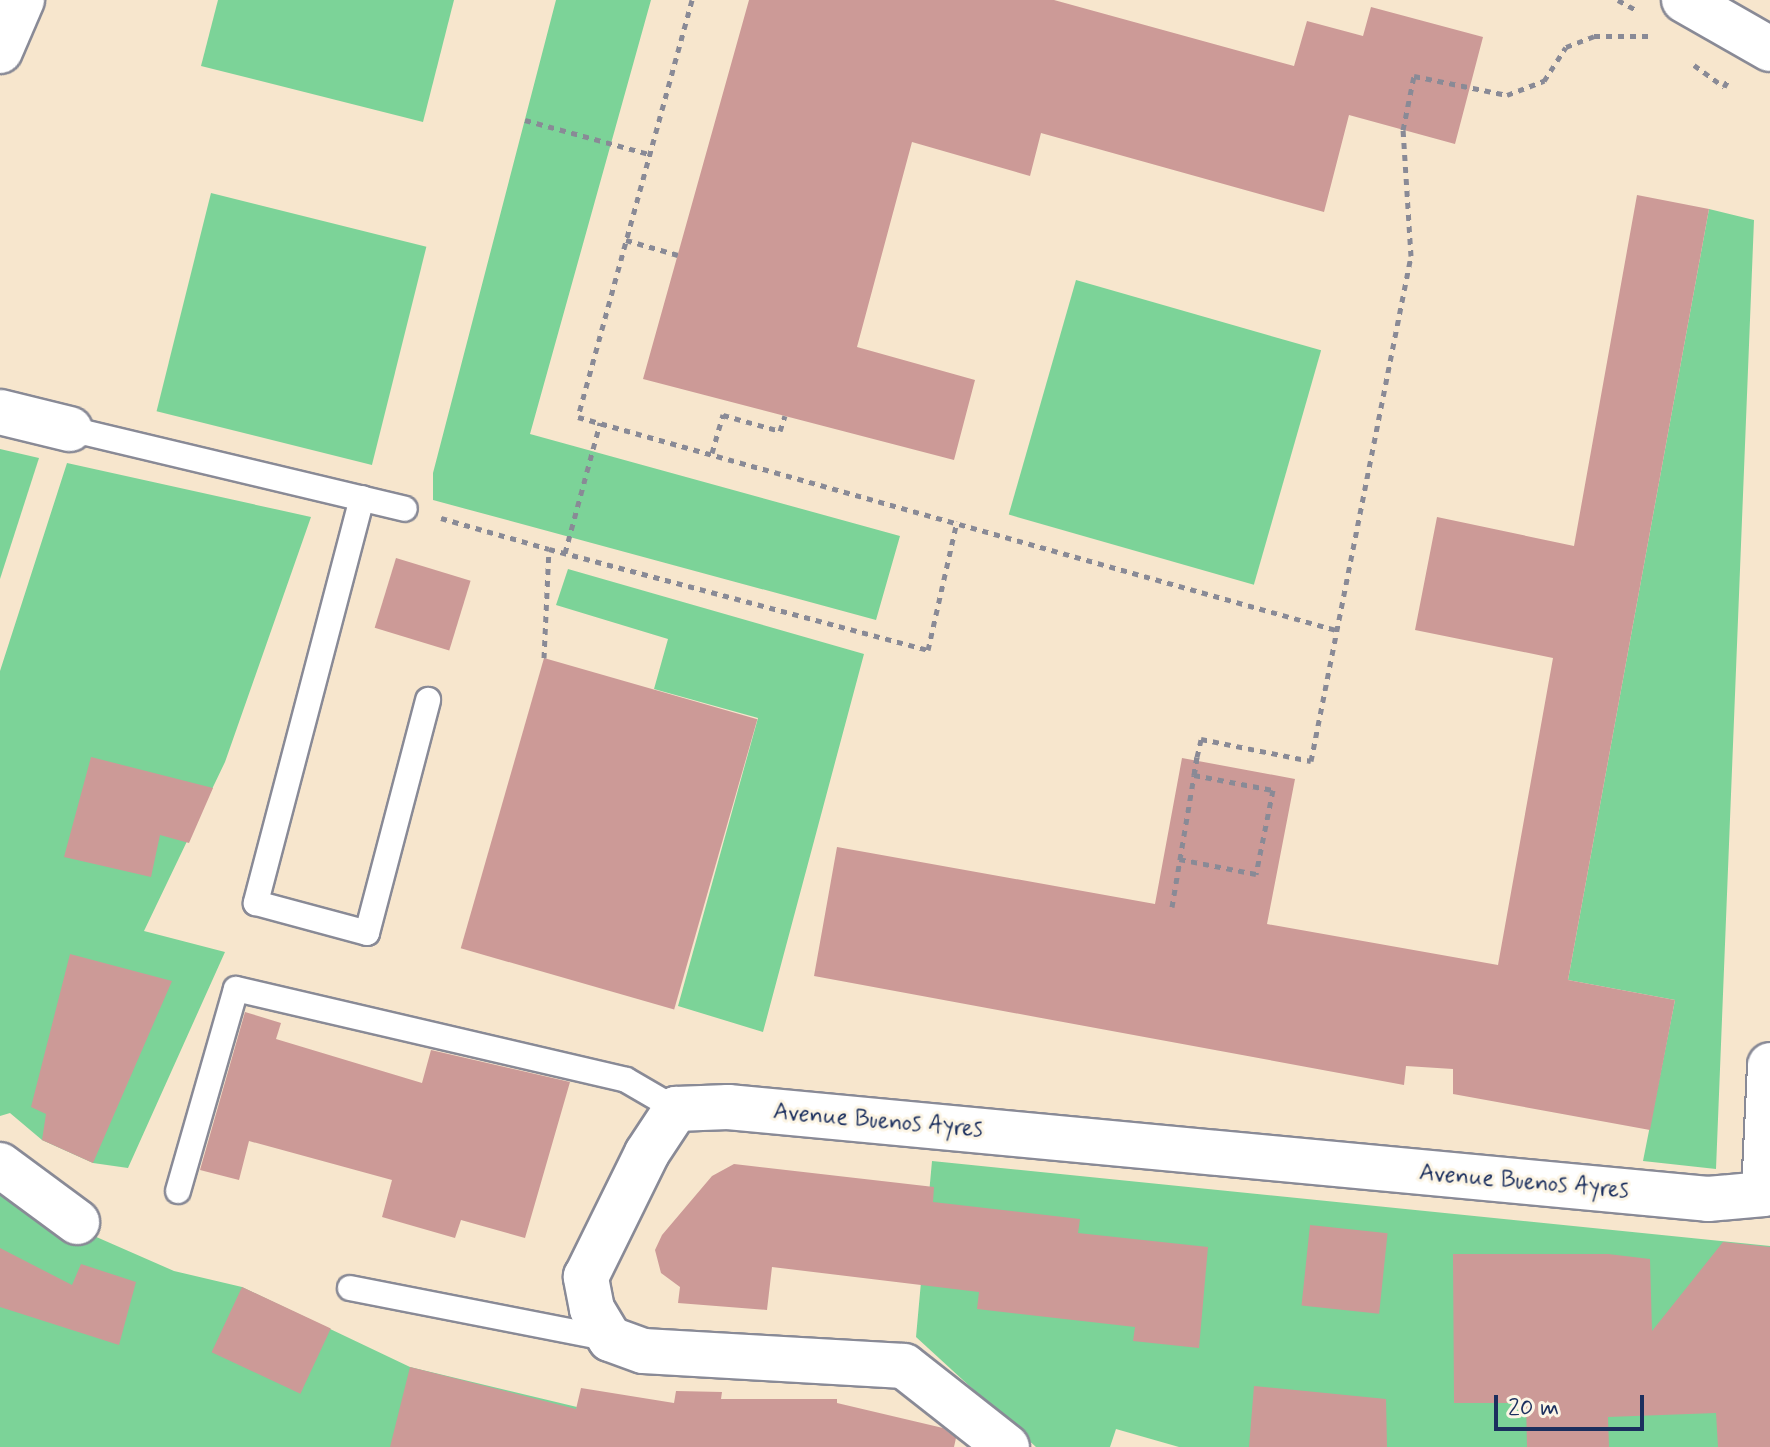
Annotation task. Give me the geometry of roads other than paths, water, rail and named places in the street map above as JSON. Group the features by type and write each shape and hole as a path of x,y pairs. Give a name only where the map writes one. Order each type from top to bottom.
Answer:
{"street":[{"path":"0,51 22,0"},
{"path":"1684,0 1770,49"},
{"path":"0,412 70,429"},
{"path":"1767,1194 1770,1065"},
{"name":"Avenue Buenos Ayres","path":"676,1109 728,1107 1708,1199 1767,1194"},
{"path":"676,1109 647,1153 586,1277 592,1309 610,1339 643,1351 904,1366 1007,1447"},
{"path":"0,1165 77,1222"}],"lane":[{"path":"70,429 405,509"},
{"path":"362,498 256,903 367,933 428,700"},
{"path":"178,1191 236,989 626,1080 676,1109"},
{"path":"350,1288 610,1339"}]}
